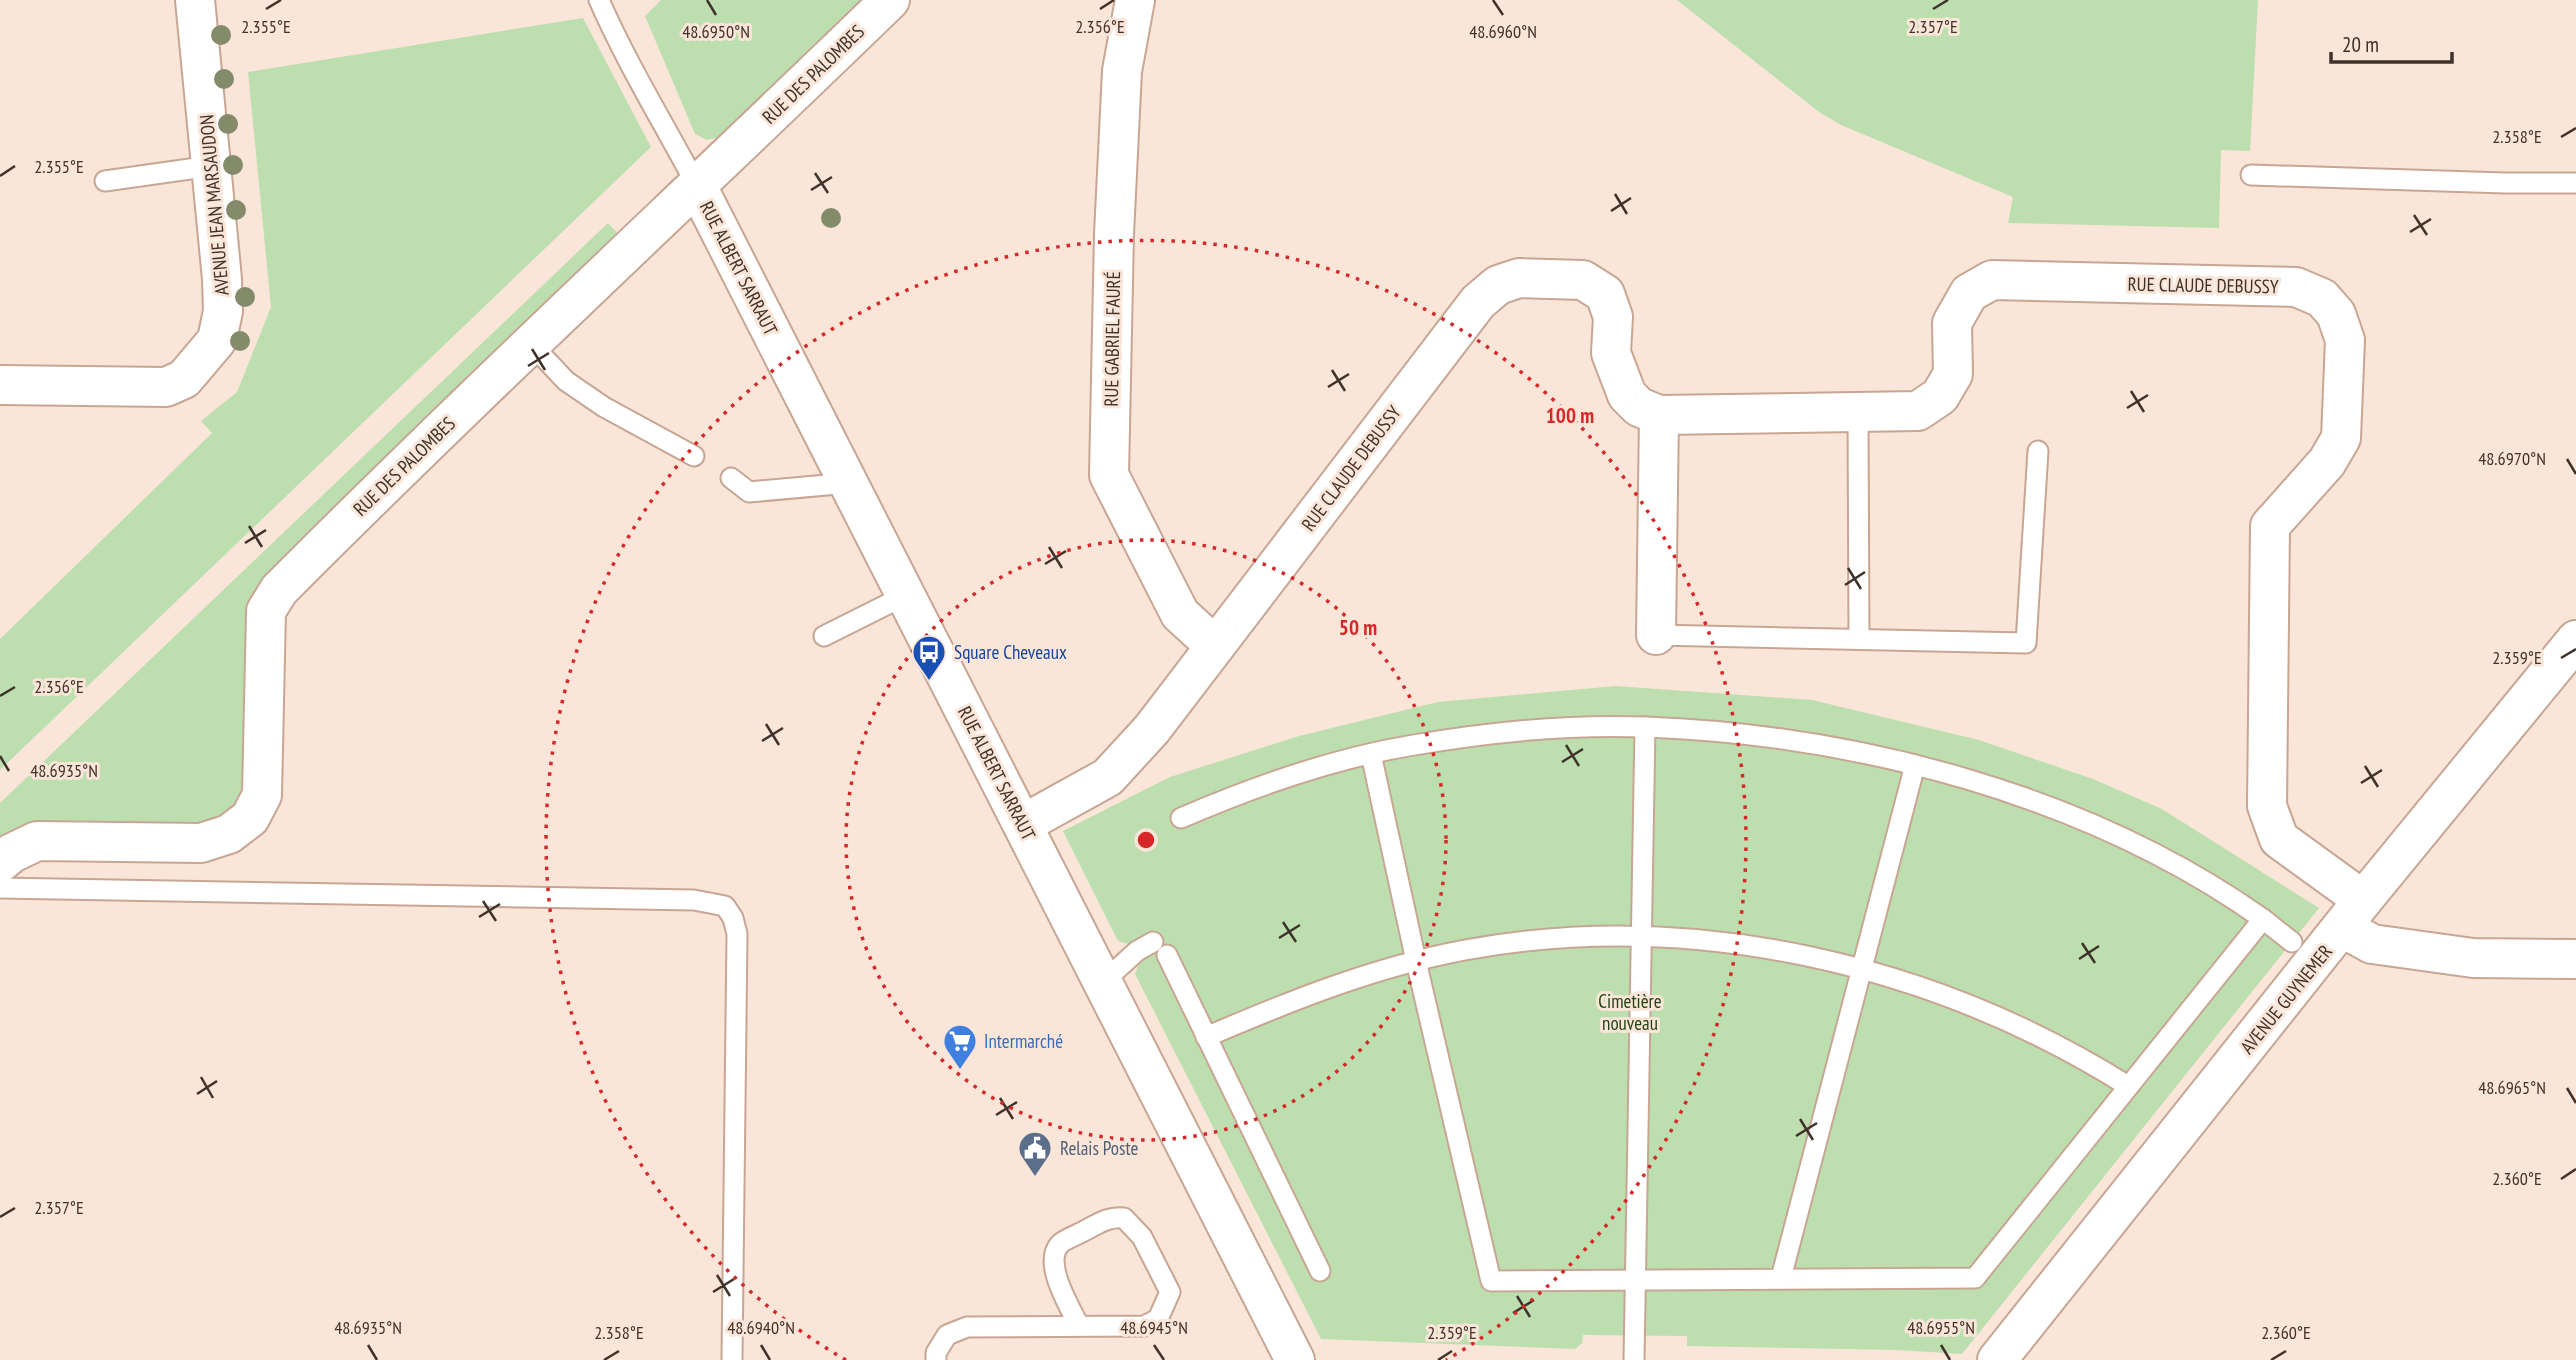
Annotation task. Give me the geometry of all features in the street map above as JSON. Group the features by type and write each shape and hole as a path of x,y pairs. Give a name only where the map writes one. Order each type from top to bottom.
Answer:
{"street":[{"name":"AVENUE JEAN MARSAUDON","path":"0,384 166,387 184,379 217,340 223,311 195,0"},
{"name":"RUE DES PALOMBES","path":"0,863 12,853 37,841 201,843 229,834 250,818 262,795 266,611 279,590 422,447 532,345 890,0"},
{"name":"RUE GABRIEL FAURÉ","path":"1135,0 1122,71 1109,475 1180,614 1215,646"},
{"name":"RUE ALBERT SARRAUT","path":"697,186 1294,1360"},
{"name":"RUE CLAUDE DEBUSSY","path":"1023,824 1108,777 1152,729 1478,302 1498,285 1519,278 1583,280 1605,294 1613,317 1611,353 1627,395 1639,407 1659,415 1918,411 1940,396 1953,374 1952,323 1969,293 1992,280 2296,287 2322,298 2336,314 2345,340 2341,438 2327,462 2270,526 2267,806 2279,839 2353,914 2372,944 2473,958 2576,959"},
{"path":"1656,635 1659,415"},
{"name":"AVENUE GUYNEMER","path":"1997,1360 2576,640"}],"lane":[{"path":"598,0 617,41 697,186"},
{"path":"105,181 211,166"},
{"path":"2251,175 2576,183"},
{"path":"532,345 566,381 604,407 694,456"},
{"path":"1858,412 1859,638"},
{"path":"1656,635 2026,643 2038,451"},
{"path":"731,478 749,492 849,483"},
{"path":"824,636 906,595"},
{"path":"1633,1360 1645,727"},
{"path":"1181,818 1259,787 1371,754 1414,745 1558,728 1645,727 1722,732 1866,753 1915,765 1977,783 2087,823 2178,866 2213,886 2292,942"},
{"path":"1371,754 1491,1281 1975,1278 2263,919"},
{"path":"1781,1278 1915,765"},
{"path":"0,888 694,900 725,906 733,918 737,934 732,1360"},
{"path":"1206,1037 1304,995 1416,961 1514,943 1641,937 1759,948 1862,968 1971,1004 2049,1041 2128,1086"},
{"path":"1103,982 1137,951 1160,949 1320,1271"},
{"path":"936,1360 936,1353 947,1335 967,1327 1079,1326 1144,1325 1158,1319 1170,1292 1142,1237 1124,1218 1112,1216 1060,1244 1055,1253 1053,1261 1056,1275 1079,1326"}],"green space":[{"path":"661,0 861,0 723,136 707,140 695,134 645,16"},
{"path":"1677,0 2258,0 2250,151 2221,150 2219,228 2008,223 2013,197 1841,125 1819,112"},
{"path":"583,18 651,147 0,770 0,639 212,433 201,421 237,392 271,307 248,72"},
{"path":"608,223 622,238 250,606 246,625 245,774 238,798 229,810 208,824 0,841 0,803"},
{"name":"Cimetière nouveau","path":"1616,686 1812,700 1979,740 2093,779 2162,809 2319,908 1962,1354 1897,1350 1687,1346 1687,1336 1583,1335 1582,1343 1575,1349 1321,1339 1135,974 1141,958 1134,946 1118,941 1063,831 1170,777 1299,736 1438,702"}],"place":[{"name":"Square Cheveaux","path":"929,682"},
{"name":"Intermarché","path":"960,1071"},
{"name":"Relais Poste","path":"1035,1178"}]}
